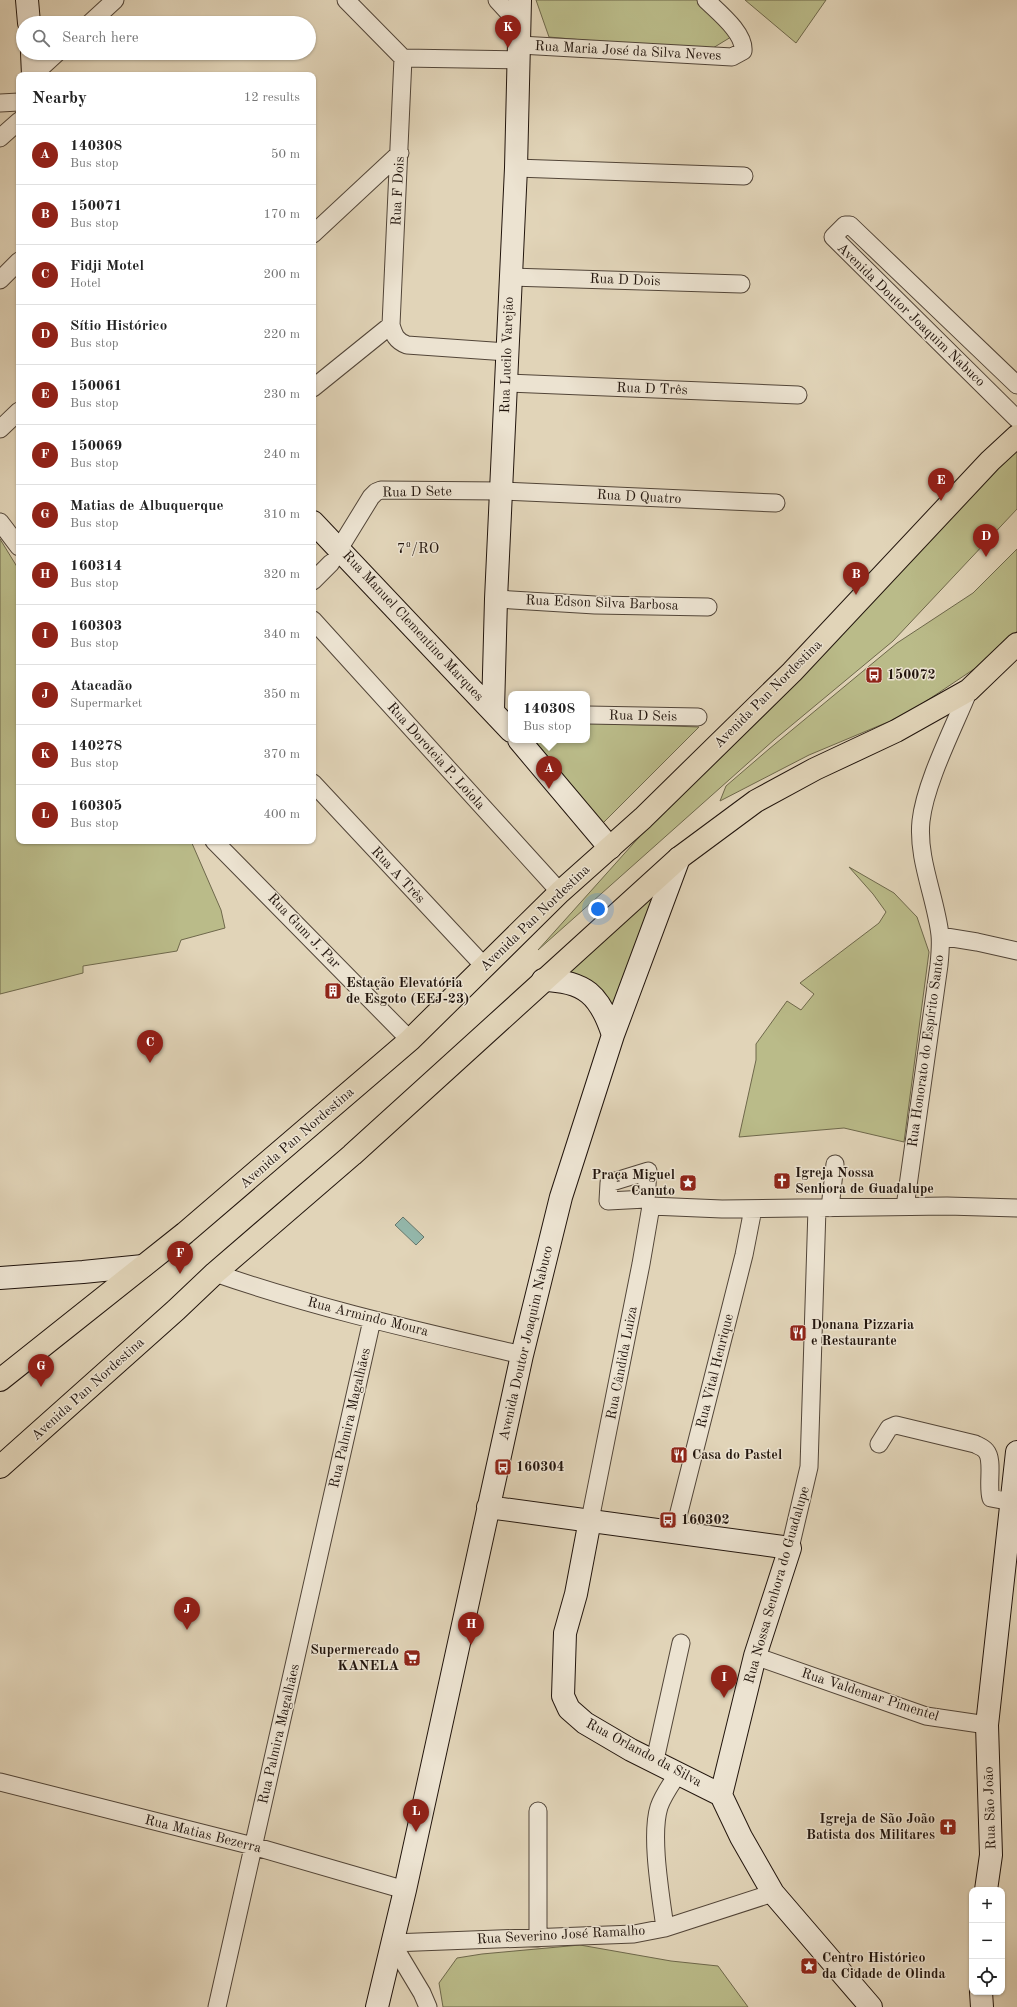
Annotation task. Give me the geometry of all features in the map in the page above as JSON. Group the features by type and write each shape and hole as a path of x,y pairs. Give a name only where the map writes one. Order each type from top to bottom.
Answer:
{"highway":[{"name":"Avenida Pan Nordestina","path":"0,1380 239,1188 410,1040 560,892 610,848 792,672 990,460 1017,436"},
{"name":"Avenida Pan Nordestina","path":"0,1467 176,1310 215,1273 352,1154 679,858 756,801 815,768 896,731 969,690 1017,644"}],"street":[{"path":"27,0 28,16"},
{"path":"98,16 115,0"},
{"path":"346,0 403,58"},
{"path":"497,0 520,43"},
{"name":"Rua Lucilo Varejão","path":"500,713 496,598 516,168 520,0"},
{"name":"Rua Maria José da Silva Neves","path":"403,58 520,43 732,57 743,51 741,36 706,0"},
{"name":"Rua F Dois","path":"391,324 400,153 403,58"},
{"path":"32,60 33,72"},
{"path":"36,72 49,60"},
{"path":"0,103 16,102"},
{"path":"0,138 16,124"},
{"path":"316,231 400,153"},
{"path":"516,168 744,176"},
{"name":"Avenida Doutor Joaquim Nabuco","path":"1017,385 850,225 845,225 833,236 1017,419"},
{"path":"0,280 16,264"},
{"name":"Rua D Dois","path":"510,277 741,284"},
{"path":"316,386 391,324 397,340 407,345 507,352"},
{"name":"Rua D Três","path":"506,383 798,395"},
{"path":"0,429 16,414"},
{"name":"Rua D Sete","path":"335,556 371,497 378,491 501,491"},
{"name":"Rua D Quatro","path":"501,491 776,503"},
{"path":"0,522 16,543"},
{"name":"Rua Manuel Clementino Marques","path":"316,527 335,556 500,713 508,726"},
{"path":"316,578 335,556"},
{"name":"Rua Edson Silva Barbosa","path":"496,598 596,605 708,607"},
{"name":"Rua Doroteia P. Loiola","path":"316,623 560,892"},
{"name":"Rua Honorato do Espírito Santo","path":"905,1206 939,965 940,936 922,847 921,822 925,802 935,772 969,690"},
{"name":"Rua D Seis","path":"590,715 698,717"},
{"path":"521,743 610,848"},
{"name":"Rua A Três","path":"316,786 484,966"},
{"name":"Rua Gum J. Par","path":"217,844 410,1040"},
{"name":"Avenida Doutor Joaquim Nabuco","path":"377,2007 405,1890 522,1355 564,1187 613,1035 679,858"},
{"path":"940,936 1017,951"},
{"path":"543,980 559,980 575,984 591,993 601,1006 613,1035"},
{"name":"Rua Nossa Senhora do Guadalupe","path":"721,1795 755,1656 790,1548 809,1467 824,1208 835,1164"},
{"name":"Rua Cândida Luiza","path":"590,1520 641,1264 651,1206 753,1209"},
{"path":"753,1209 905,1206 1000,1206 1017,1208"},
{"name":"Rua Vital Henrique","path":"674,1532 744,1255 753,1209"},
{"path":"0,1278 143,1266"},
{"name":"Rua Armindo Moura","path":"215,1273 264,1290 372,1320 522,1355"},
{"name":"Rua Palmira Magalhães","path":"217,2007 372,1320"},
{"path":"879,1444 889,1428 896,1425 975,1444 986,1450 989,1456 991,1498 1012,1502"},
{"name":"Rua São João","path":"986,1887 991,1855 987,1725 1017,1452"},
{"path":"488,1506 790,1548"},
{"name":"Rua Orlando da Silva","path":"590,1520 576,1594 565,1633 564,1696 569,1709 584,1723 631,1750 655,1760 721,1795"},
{"path":"655,1760 681,1643"},
{"name":"Rua Valdemar Pimentel","path":"755,1656 926,1716 987,1725"},
{"path":"664,1928 656,1857 657,1818 661,1801 679,1772"},
{"name":"Rua Matias Bezerra","path":"0,1782 253,1846 405,1890"},
{"path":"721,1795 741,1837 773,1893 871,2007"},
{"path":"538,1811 538,1938"},
{"name":"Rua Severino José Ramalho","path":"392,1943 634,1934 664,1928 773,1893"},
{"path":"392,1943 422,1993 428,2007"},
{"path":"981,1995 982,2007"}],"green space":[{"path":"536,0 698,0 731,37 708,51 549,37"},
{"path":"745,0 826,0 796,43"},
{"path":"1017,444 1017,509 893,641 775,739 538,950 667,806"},
{"path":"0,539 16,565 16,844 192,844 221,910 225,928 181,940 177,951 83,966 83,973 0,994"},
{"path":"1017,549 1017,631 992,657 907,714 809,755 720,801 726,786 769,749 897,643 973,593"},
{"path":"590,723 699,727 603,823 536,743 590,743"},
{"path":"849,867 894,893 917,917 929,952 904,1142 844,1128 739,1137 756,1060 756,1044 787,1001 801,1010 814,994 800,983 879,923 886,912 873,894"},
{"path":"664,884 607,1018 556,974"},
{"path":"580,1945 671,1961 718,1966 748,2007 443,2007 439,1983 457,1958 482,1954"}],"water":[{"path":"403,1217 424,1237 416,1245 395,1225"}],"place":[{"name":"140278","path":"508,48"},
{"name":"150061","path":"941,501"},
{"name":"Sítio Histórico","path":"986,557"},
{"name":"150071","path":"856,595"},
{"name":"150072","path":"874,675"},
{"name":"140308","path":"549,789"},
{"name":"Estação Elevatória de Esgoto (EEJ-23)","path":"333,991"},
{"name":"Fidji Motel","path":"150,1063"},
{"name":"Igreja Nossa Senhora de Guadalupe","path":"782,1181"},
{"name":"Praça Miguel Canuto","path":"688,1183"},
{"name":"150069","path":"180,1274"},
{"name":"Donana Pizzaria e Restaurante","path":"798,1333"},
{"name":"Matias de Albuquerque","path":"41,1387"},
{"name":"Casa do Pastel","path":"679,1455"},
{"name":"160304","path":"503,1467"},
{"name":"160302","path":"668,1520"},
{"name":"Atacadão","path":"187,1630"},
{"name":"160314","path":"471,1645"},
{"name":"Supermercado KANELA","path":"412,1658"},
{"name":"160303","path":"724,1698"},
{"name":"Igreja de São João Batista dos Militares","path":"948,1827"},
{"name":"160305","path":"416,1832"},
{"name":"Centro Histórico da Cidade de Olinda","path":"809,1966"}],"district":[{"name":"7º/RO","path":"418,549"}]}
